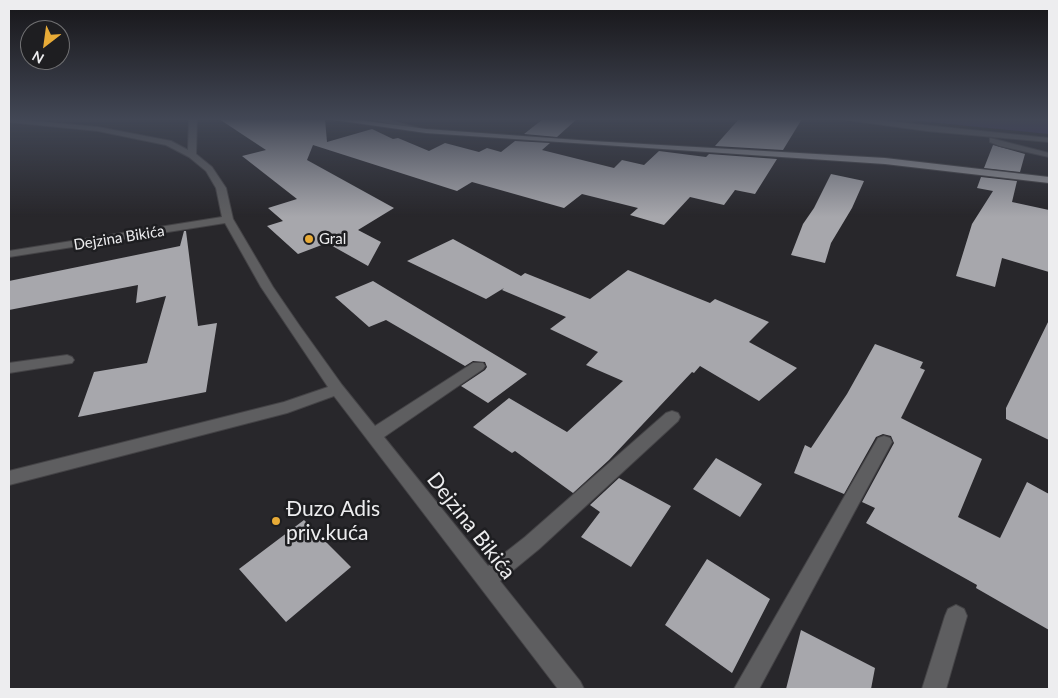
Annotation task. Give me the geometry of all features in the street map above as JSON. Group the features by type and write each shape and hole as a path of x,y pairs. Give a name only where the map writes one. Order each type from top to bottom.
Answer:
{"main road":[{"path":"740,152 886,160 1049,180"}],"street":[{"name":"Dejzina Bikića","path":"186,152 209,170 222,188 228,219 267,287 337,389 572,689"},
{"path":"1035,152 1049,155"},
{"name":"Dejzina Bikića","path":"9,254 228,219"},
{"path":"9,368 67,360"},
{"path":"373,436 478,366"},
{"path":"9,478 287,407 337,389"},
{"path":"486,580 532,543 672,417"},
{"path":"746,689 884,442"},
{"path":"934,689 956,616"}],"building":[{"path":"260,152 310,152 307,160 394,208 358,230 381,242 368,266 327,243 298,254 267,226 283,221 268,208 297,199 242,156"},
{"path":"334,152 548,152 614,168 622,160 644,165 658,152 706,157 709,154 777,159 755,194 735,190 724,205 690,197 664,225 630,215 638,208 582,194 564,208 472,182 457,191"},
{"path":"990,152 1016,152 1025,154 1020,172 984,168"},
{"path":"831,174 864,181 852,208 831,243 825,263 791,255 803,224 814,208"},
{"path":"981,177 1017,181 1012,202 1049,210 1049,272 1002,258 995,287 956,276 972,224 993,191 977,188"},
{"path":"184,231 186,231 198,326 217,323 206,392 78,417 94,372 147,363 166,296 136,303 138,285 9,310 9,281 180,246"},
{"path":"453,239 521,276 525,273 590,299 628,270 710,303 715,299 769,322 749,342 797,368 759,401 700,366 694,373 692,372 609,460 573,493 515,451 512,453 473,427 509,398 567,432 623,381 586,365 598,352 550,329 566,317 502,290 504,288 486,299 407,261"},
{"path":"373,281 527,374 488,403 461,386 485,370 487,367 485,362 473,361 465,366 386,320 369,327 335,297"},
{"path":"1049,320 1049,440 1006,419 1006,408"},
{"path":"875,344 923,362 920,368 925,370 901,418 982,459 958,517 1000,538 1027,482 1049,494 1049,630 976,588 977,585 866,523 875,508 862,502 894,443 891,436 883,434 876,437 844,494 794,473 805,445 811,448 847,394"},
{"path":"716,458 762,484 740,517 693,489"},
{"path":"619,478 671,506 631,567 581,537 600,512 590,505"},
{"path":"304,520 351,567 286,622 239,569"},
{"path":"707,559 770,599 732,673 665,625"},
{"path":"801,630 875,668 871,689 786,689"}],"place":[{"name":"Gral","path":"309,239"},
{"name":"Đuzo Adis priv.kuća","path":"276,521"}]}
